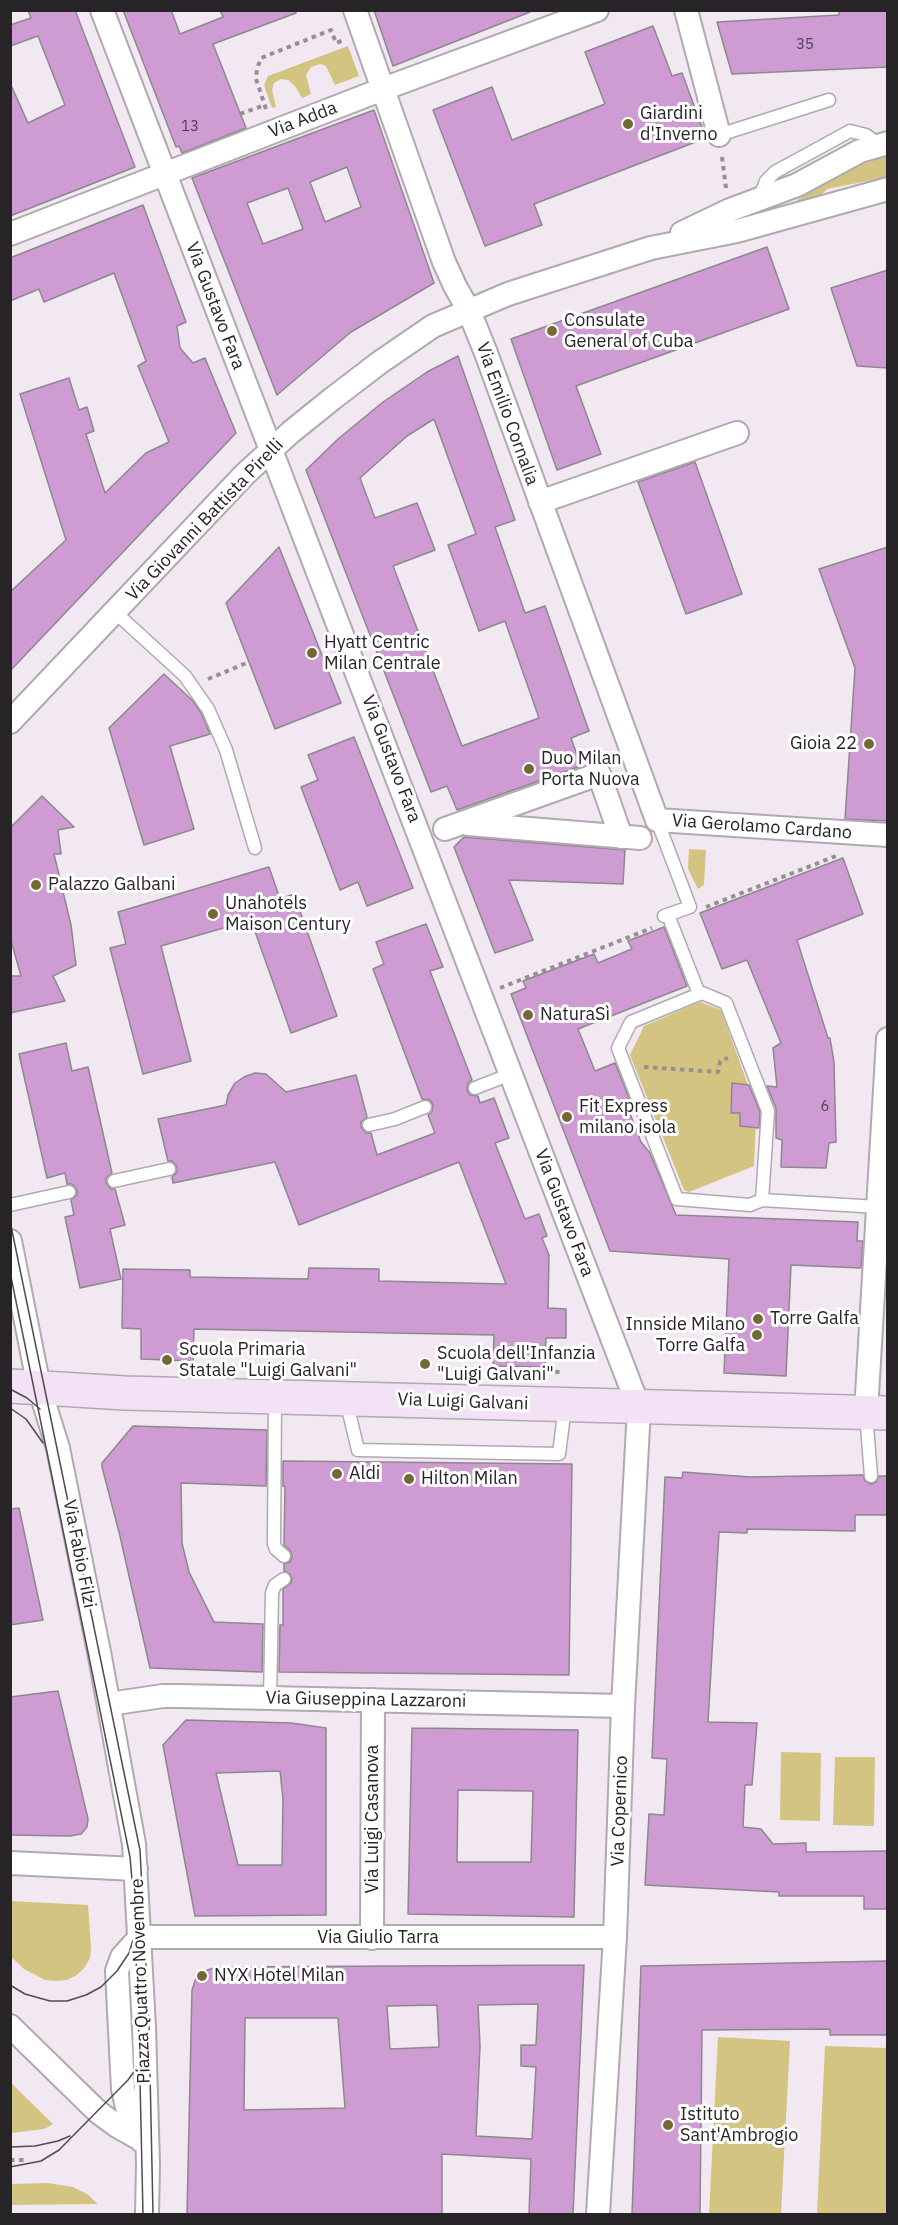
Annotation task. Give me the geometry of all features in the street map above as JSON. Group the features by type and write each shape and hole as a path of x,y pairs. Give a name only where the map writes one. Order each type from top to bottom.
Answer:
{"street":[{"name":"Via Gustavo Fara","path":"102,10 639,1408"},
{"name":"Via Emilio Cornalia","path":"355,10 444,262 469,311 657,820"},
{"name":"Via Adda","path":"10,234 382,89 597,10"},
{"path":"686,10 719,135"},
{"name":"Via Giovanni Battista Pirelli","path":"651,248 730,210 796,185 884,140"},
{"name":"Via Giovanni Battista Pirelli","path":"10,722 116,613 245,474 291,432 379,363 434,326 519,290 651,248 737,231 888,189"},
{"path":"764,199 773,220"},
{"name":"Via Giovanni Battista Pirelli","path":"849,201 888,201"},
{"path":"540,502 737,434"},
{"path":"599,774 631,838 453,826 599,774"},
{"name":"Via Gerolamo Cardano","path":"657,820 888,836"},
{"path":"877,1413 878,1207 888,1039"},
{"name":"Via Fabio Filzi","path":"10,1241 25,1386 55,1434 109,1704 134,1844 136,1869"},
{"name":"Via Luigi Galvani","path":"25,1386 98,1392 877,1413"},
{"name":"Via Copernico","path":"598,2214 615,1938 623,1706 639,1408"},
{"name":"Via Giuseppina Lazzaroni","path":"109,1704 163,1696 623,1706"},
{"name":"Via Luigi Casanova","path":"372,1938 374,1700"},
{"name":"Piazza Quattro Novembre","path":"10,1863 136,1869 140,1937 147,2214"},
{"path":"140,1937 122,1957 117,1971 123,2089 130,2121 144,2144"},
{"name":"Via Giulio Tarra","path":"140,1937 615,1938"},
{"path":"10,2026 98,2112 144,2144"}],"lane":[{"path":"719,135 828,100"},
{"path":"116,613 184,676 208,709 226,750 255,848"},
{"name":"Via Gerolamo Cardano","path":"657,820 690,907 666,916 699,994"},
{"path":"762,1200 768,1111 726,1003 702,993 632,1022 618,1048 677,1199 750,1205 762,1200 878,1207"},
{"path":"475,1088 512,1074"},
{"path":"369,1125 395,1119 425,1107"},
{"path":"114,1181 170,1169"},
{"path":"10,1205 69,1192"},
{"path":"275,1397 274,1544 276,1550 284,1556"},
{"path":"346,1399 358,1450 559,1454 565,1405"},
{"path":"871,1476 877,1413"},
{"path":"270,1699 273,1593 275,1586 284,1578"}],"path":[{"path":"269,116 256,80 256,69 261,58 331,30 336,43 350,38"},
{"path":"240,114 265,105"},
{"path":"719,135 726,191"},
{"path":"232,670 249,663"},
{"path":"569,952 572,960"},
{"path":"557,957 560,964"},
{"path":"625,1066 718,1072 720,1061 733,1056 740,1039"},
{"path":"510,1370 560,1372"},
{"path":"10,2160 27,2160"}],"shaded area":[{"path":"348,46 359,76 335,85 326,66 320,64 311,67 306,75 311,94 302,98 295,86 288,80 281,79 274,83 272,90 276,107 272,108 264,85 268,76"},
{"path":"887,156 887,177 827,189 817,199 798,203 797,200 840,174"},
{"path":"689,849 706,850 704,885 698,889 688,869"},
{"path":"700,1002 721,1010 748,1085 747,1097 757,1098 754,1166 689,1192 684,1190 630,1055 644,1026"},
{"path":"781,1752 821,1753 820,1821 780,1820"},
{"path":"835,1757 875,1757 874,1826 833,1825"},
{"path":"11,1901 88,1905 90,1958 77,1975 67,1980 45,1980 24,1969 11,1957"},
{"path":"718,2037 790,2041 781,2214 709,2214"},
{"path":"825,2046 887,2048 887,2214 817,2214"},
{"path":"11,2083 53,2124 44,2129 11,2133"},
{"path":"48,2183 73,2187 87,2194 98,2204 11,2205 11,2184"}],"building":[{"path":"28,10 75,10 135,167 10,216 10,83 28,123 65,105 38,36 10,46 10,25 31,18"},
{"path":"123,10 171,10 180,34 223,17 220,10 296,10 296,13 213,44 246,128 182,153 179,146 176,147"},
{"path":"374,10 530,10 530,12 393,66"},
{"path":"839,10 888,10 888,67 732,74 717,22 839,15"},
{"name":"Giardini d'Inverno","path":"653,26 672,76 682,73 706,138 534,204 542,225 485,246 433,110 492,87 512,140 605,104 585,52"},
{"path":"374,110 434,283 351,332 277,395 192,178","holes":["347,167 361,207 325,222 310,182","288,188 303,229 263,244 247,203"]},
{"path":"143,205 186,322 177,326 180,348 193,363 205,358 236,433 10,671 10,592 66,540 20,394 69,378 79,410 87,407 94,431 86,434 105,493 146,453 169,442 138,366 146,361 114,273 44,302 39,289 10,301 10,258"},
{"path":"767,247 789,309 576,386 601,454 557,470 511,339"},
{"path":"888,270 888,368 857,366 831,288"},
{"path":"458,356 515,520 495,527 525,613 545,606 589,731 571,738 581,766 457,810 447,786 431,792 306,470 338,439 383,402 427,372","holes":["434,419 476,534 448,545 479,631 505,621 539,718 462,746 393,566 435,550 417,503 375,518 360,478 407,436"]},
{"path":"695,462 742,594 686,614 638,482"},
{"path":"279,547 341,703 275,729 226,603"},
{"name":"Gioia 22","path":"888,547 888,821 845,819 855,668 819,569"},
{"path":"164,674 193,701 210,734 170,746 194,829 144,845 109,728"},
{"path":"354,737 413,888 367,906 358,882 340,890 301,787 318,780 308,755"},
{"name":"Palazzo Galbani","path":"42,796 74,827 58,830 61,854 54,854 71,925 76,965 53,976 65,1001 10,1013 10,976 21,976 10,937 10,828"},
{"path":"464,837 625,850 623,884 509,880 533,940 495,953 454,847"},
{"path":"843,858 863,914 797,940 828,1038 830,1038 834,1062 836,1142 829,1143 826,1168 781,1167 782,1140 776,1138 776,1108 767,1086 777,1087 773,1048 781,1043 747,960 722,969 700,913"},
{"path":"269,867 280,899 294,894 337,1016 291,1033 251,920 161,946 191,1061 143,1074 110,948 126,944 118,912"},
{"path":"426,924 443,967 430,971 472,1080 468,1083 467,1090 470,1095 478,1096 480,1103 494,1098 509,1138 495,1143 525,1219 539,1214 547,1236 542,1238 549,1255 548,1308 566,1309 566,1338 546,1338 545,1367 493,1366 494,1335 194,1329 193,1361 141,1359 141,1329 122,1328 123,1269 190,1270 190,1277 308,1279 309,1268 379,1269 379,1281 506,1284 459,1162 299,1225 275,1162 173,1183 172,1177 177,1172 177,1167 172,1161 168,1161 158,1119 226,1105 228,1095 235,1083 255,1073 266,1074 286,1092 356,1075 367,1117 361,1122 361,1127 366,1133 371,1133 377,1155 435,1133 428,1115 432,1112 433,1105 430,1100 422,1099 373,969 384,964 376,942"},
{"path":"664,927 687,986 578,1029 595,1071 615,1063 629,1098 629,1111 641,1142 650,1153 676,1215 858,1222 857,1241 863,1241 861,1268 791,1265 786,1376 724,1373 729,1259 610,1251 511,994 526,988 523,981 594,954 598,963 632,949 628,941"},
{"path":"66,1043 72,1071 88,1067 112,1173 106,1178 106,1183 111,1189 115,1189 125,1225 110,1229 121,1279 80,1288 65,1217 74,1215 71,1200 77,1195 77,1190 72,1184 67,1184 65,1173 47,1178 19,1054"},
{"path":"732,1083 749,1085 760,1112 759,1128 740,1126 740,1113 731,1113"},
{"path":"133,1426 267,1430 266,1486 181,1483 182,1543 189,1572 214,1622 263,1624 262,1672 150,1668 102,1467 102,1463"},
{"path":"283,1461 572,1464 569,1675 279,1672 283,1589 291,1583 292,1579 290,1574 284,1571 284,1564 290,1562 292,1557 290,1550 284,1545"},
{"path":"683,1472 750,1477 863,1475 865,1481 871,1484 876,1482 879,1476 888,1476 888,1515 855,1515 855,1531 747,1529 747,1533 719,1532 708,1722 757,1723 752,1785 745,1785 743,1827 761,1829 773,1844 806,1843 806,1852 888,1851 888,1909 864,1909 864,1896 779,1896 779,1892 645,1885 649,1814 664,1815 667,1759 652,1758 665,1477 682,1478"},
{"path":"19,1508 43,1620 10,1625 10,1509"},
{"path":"58,1691 88,1819 87,1827 81,1834 70,1836 10,1835 10,1697"},
{"path":"186,1720 291,1723 326,1728 326,1915 195,1916 163,1745","holes":["280,1771 283,1799 282,1865 238,1865 216,1773"]},
{"path":"412,1728 578,1730 574,1917 408,1914","holes":["458,1790 533,1791 531,1862 457,1862"]},
{"name":"Istituto Sant'Ambrogio","path":"888,1961 888,2035 830,2035 830,2029 702,2030 700,2214 632,2214 641,1966"},
{"path":"584,1965 573,2214 529,2214 531,2159 442,2154 442,2214 187,2214 192,1990 196,1978 216,1967","holes":["538,2004 536,2045 521,2045 521,2066 536,2067 532,2139 476,2136 480,2046 478,2005","437,2005 439,2047 390,2049 387,2006","245,2018 338,2018 345,2108 244,2110"]}],"tram line":[{"path":"10,1221 140,1850 149,2025 153,2214"},
{"path":"10,1272 130,1857 139,2036 143,2214"},
{"path":"10,1389 27,1398 40,1409"},
{"path":"10,1408 26,1419 43,1443"},
{"path":"10,1985 25,1994 50,2001 67,2001 86,1995 101,1987 117,1971 129,1953 133,1940"},
{"path":"10,2167 41,2161 59,2150 128,2080 140,2063"},
{"path":"10,2147 35,2146 70,2136"}],"place":[{"name":"Giardini d'Inverno","path":"628,124"},
{"name":"Consulate General of Cuba","path":"552,331"},
{"name":"Hyatt Centric Milan Centrale","path":"312,653"},
{"name":"Gioia 22","path":"869,744"},
{"name":"Duo Milan Porta Nuova","path":"529,769"},
{"name":"Palazzo Galbani","path":"36,885"},
{"name":"Unahotels Maison Century","path":"213,914"},
{"name":"NaturaSì","path":"528,1015"},
{"name":"Fit Express milano isola","path":"567,1117"},
{"name":"Torre Galfa","path":"758,1319"},
{"name":"Innside Milano Torre Galfa","path":"757,1335"},
{"name":"Scuola Primaria Statale \"Luigi Galvani\"","path":"167,1360"},
{"name":"Scuola dell'Infanzia \"Luigi Galvani\"","path":"425,1364"},
{"name":"Aldi","path":"337,1474"},
{"name":"Hilton Milan","path":"409,1479"},
{"name":"NYX Hotel Milan","path":"202,1976"},
{"name":"Istituto Sant'Ambrogio","path":"668,2125"}]}
